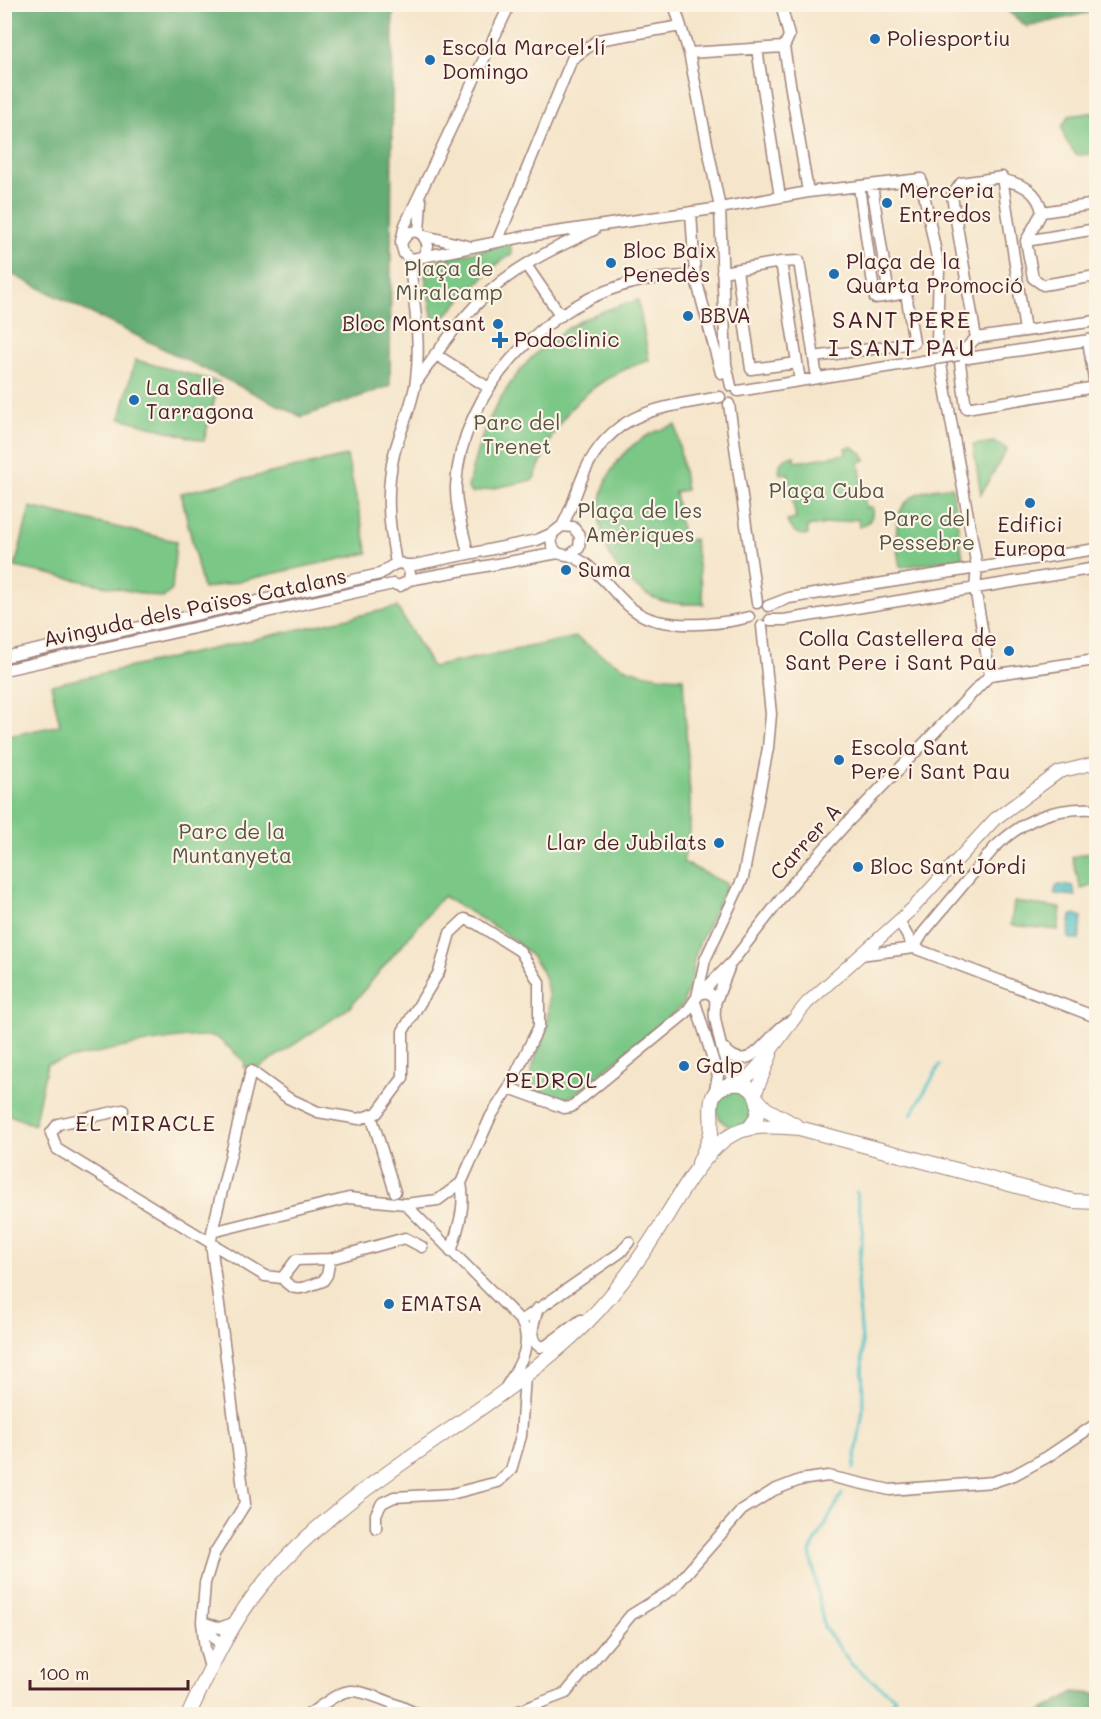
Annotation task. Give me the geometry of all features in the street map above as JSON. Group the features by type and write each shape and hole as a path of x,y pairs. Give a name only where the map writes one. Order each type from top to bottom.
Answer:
{"main road":[{"path":"696,1171 711,1132 710,1108 714,1094 724,1085 746,1086 766,1109 799,1128"},
{"path":"711,1115 720,1129 742,1131 758,1116 756,1097"},
{"path":"189,1714 221,1646 266,1579 309,1536 342,1509 525,1375 567,1341 605,1303 656,1234 696,1171 725,1139 761,1126 799,1128 1073,1201 1096,1202"},
{"path":"196,1714 201,1688"}],"street":[{"path":"510,4 405,225 401,244 404,254 412,259 497,242 720,208 808,192 921,179 939,268 937,342 977,567 975,588 990,675 1096,660"},
{"path":"674,4 689,53 720,208 728,393 756,603"},
{"path":"781,4 789,36 784,47 808,192"},
{"path":"497,242 572,59 598,39 681,26"},
{"path":"689,53 784,47"},
{"path":"757,49 780,197"},
{"path":"976,338 952,196 961,183 1002,177 1003,180 1017,182 1040,200 1042,212 1026,241 1034,278 1043,285 1096,276"},
{"path":"1003,180 1025,331"},
{"path":"872,185 889,296"},
{"path":"814,357 914,343 906,293 875,298 859,187"},
{"path":"421,195 422,234 428,246 423,256"},
{"path":"1042,212 1096,204"},
{"path":"692,212 695,275 728,393"},
{"path":"416,383 457,324 516,271 552,250 604,225"},
{"path":"1026,241 1096,229"},
{"path":"401,244 405,235 412,232 471,247"},
{"path":"412,259 410,265 418,362 416,383 391,472 388,516 397,566 389,579 393,584 400,586 409,580 564,554 579,548 580,536 573,527 557,529"},
{"path":"722,273 799,261 818,378"},
{"path":"781,262 800,381"},
{"path":"526,265 561,316"},
{"path":"737,270 751,369 797,363"},
{"path":"468,554 456,488 463,442 474,414 489,388 513,356 535,335 561,316 597,295 640,281 695,275"},
{"path":"959,355 976,338 1096,321"},
{"path":"749,617 731,621 680,625 656,621 635,611 619,598 594,571 551,544 591,459 618,428 647,411 728,393 959,355 968,358 1092,340 1096,390 966,408 959,355"},
{"path":"435,354 489,388"},
{"name":"Avinguda dels Països Catalans","path":"4,657 380,574 397,566 414,565 537,540 557,529"},
{"path":"756,603 768,606 789,598 1096,549"},
{"path":"397,566 410,573 409,580"},
{"path":"756,603 750,609 749,617 753,624 1096,568"},
{"name":"Avinguda dels Països Catalans","path":"4,670 393,584"},
{"path":"789,598 790,609 795,618"},
{"path":"768,606 771,613 766,623 771,714 770,738 743,878 717,933 710,957 715,1015 731,1076 738,1084 774,1048 793,1019 807,1003 899,921 995,819 1059,772 1096,763"},
{"name":"Carrer A","path":"699,1003 712,982 732,962 794,882 846,824 990,675"},
{"path":"914,948 923,933 1006,836 1047,814 1075,808 1096,809"},
{"path":"210,1668 202,1622 205,1583 214,1554 245,1504 211,1237 251,1071 288,1098 318,1112 359,1119 377,1113 403,1078 403,1031 439,972 450,933 465,919 520,951 539,982 539,1026 509,1088 491,1116 461,1183 438,1200 405,1204 349,1198 211,1237"},
{"path":"899,921 914,948"},
{"path":"860,955 914,948 1096,1017"},
{"path":"710,957 717,968 732,962"},
{"path":"710,957 705,960 699,1003 718,1076 714,1094"},
{"name":"Carrer A","path":"715,1000 732,962"},
{"path":"509,1088 564,1108 571,1107 699,1003 708,992 715,1000"},
{"path":"699,1003 711,1012 715,1000"},
{"path":"722,1046 730,1056 750,1057 793,1019"},
{"path":"756,1097 774,1048"},
{"path":"123,1110 58,1124 51,1133 57,1149 211,1237 265,1276 282,1278 288,1286 297,1289 323,1281 327,1275 330,1259"},
{"path":"371,1115 395,1192"},
{"path":"451,1252 463,1210 464,1196 461,1183"},
{"path":"405,1204 520,1321 526,1333 524,1356 502,1392"},
{"path":"282,1278 296,1260 330,1259 405,1238 422,1247"},
{"path":"520,1321 621,1252 629,1242"},
{"path":"524,1356 530,1350 547,1346 605,1303"},
{"path":"538,1308 532,1338 534,1344 540,1347"},
{"path":"376,1528 376,1514 382,1503 394,1497 451,1494 498,1482 511,1470 520,1436 525,1375"},
{"path":"511,1714 566,1693 631,1615 673,1589 742,1510 774,1490 800,1480 828,1476 890,1490 993,1482 1014,1475 1047,1457 1096,1424"},
{"path":"202,1622 220,1628 235,1622"},
{"path":"202,1622 221,1646"},
{"path":"204,1642 213,1646 221,1646"},
{"path":"309,1714 338,1696 351,1691 384,1699 418,1714"}],"green space":[{"path":"4,5 393,5 390,386 302,417 5,271"},
{"path":"1000,5 1096,5 1096,11 1027,27"},
{"path":"1096,112 1096,154 1076,155 1065,139 1062,127 1069,116"},
{"name":"Plaça de Miralcamp","path":"510,244 512,254 495,266 434,327 423,263"},
{"name":"Parc del Trenet","path":"638,300 649,360 607,379 582,397 562,420 533,480 471,493 468,488 482,437 506,390 521,370 559,334 582,320"},
{"path":"135,360 219,382 204,441 120,418"},
{"name":"Plaça de les Amèriques","path":"676,425 686,490 675,492 683,541 694,539 704,604 679,604 663,601 637,588 616,566 605,544 600,522 601,500 607,479 618,461 633,445 653,433"},
{"path":"995,442 1007,449 981,494 973,445"},
{"name":"Plaça Cuba","path":"853,447 863,454 866,460 859,462 866,508 872,507 870,520 859,527 858,519 807,527 808,535 795,532 787,521 796,519 788,473 780,474 782,461 790,456 794,456 796,462 846,454 845,448"},
{"path":"347,456 368,553 203,589 181,493"},
{"name":"Parc del Pessebre","path":"952,487 963,559 900,567 896,534 901,509 908,500 919,493"},
{"path":"30,507 176,541 172,590 163,598 15,567"},
{"name":"Parc de la Muntanyeta","path":"397,607 432,667 576,637 626,668 651,675 683,678 690,832 683,862 727,884 699,944 691,982 682,1006 574,1095 556,1098 543,1095 534,1086 532,1080 533,1064 545,1029 548,1010 547,990 541,970 534,959 511,938 443,896 349,1008 259,1068 251,1065 244,1068 245,1062 217,1038 186,1037 135,1045 47,1064 34,1125 5,1113 4,737 60,725 51,685"},
{"path":"1093,852 1096,885 1081,889 1072,857"},
{"path":"1014,902 1061,908 1058,930 1011,925"},
{"path":"735,1091 748,1096 753,1109 748,1122 735,1127 722,1122 717,1109 722,1096"},
{"path":"1074,1692 1096,1694 1096,1714 1036,1714"}],"water":[{"path":"1057,885 1073,886 1076,896 1054,894"},
{"path":"1075,914 1082,917 1079,940 1068,938 1071,916"}],"waterway":[{"path":"911,1115 940,1065"},
{"path":"854,1468 863,1410 862,1341 857,1284 863,1227 856,1192"},
{"path":"842,1494 810,1552 824,1627 852,1665 895,1698 887,1714"}],"place":[{"name":"Poliesportiu","path":"875,39"},
{"name":"Escola Marcel·lí Domingo","path":"430,60"},
{"name":"Merceria Entredos","path":"887,203"},
{"name":"Bloc Baix Penedès","path":"611,263"},
{"name":"Plaça de la Quarta Promoció","path":"834,274"},
{"name":"BBVA","path":"688,316"},
{"name":"Bloc Montsant","path":"498,324"},
{"name":"Podoclinic","path":"500,340"},
{"name":"La Salle Tarragona","path":"134,400"},
{"name":"Edifici Europa","path":"1030,503"},
{"name":"Suma","path":"566,570"},
{"name":"Colla Castellera de Sant Pere i Sant Pau","path":"1009,651"},
{"name":"Escola Sant Pere i Sant Pau","path":"839,760"},
{"name":"Llar de Jubilats","path":"719,843"},
{"name":"Bloc Sant Jordi","path":"858,867"},
{"name":"Galp","path":"684,1066"},
{"name":"EMATSA","path":"389,1304"}],"district":[{"name":"SANT PERE I SANT PAU","path":"902,334"},
{"name":"PEDROL","path":"552,1080"},
{"name":"EL MIRACLE","path":"146,1123"}]}
